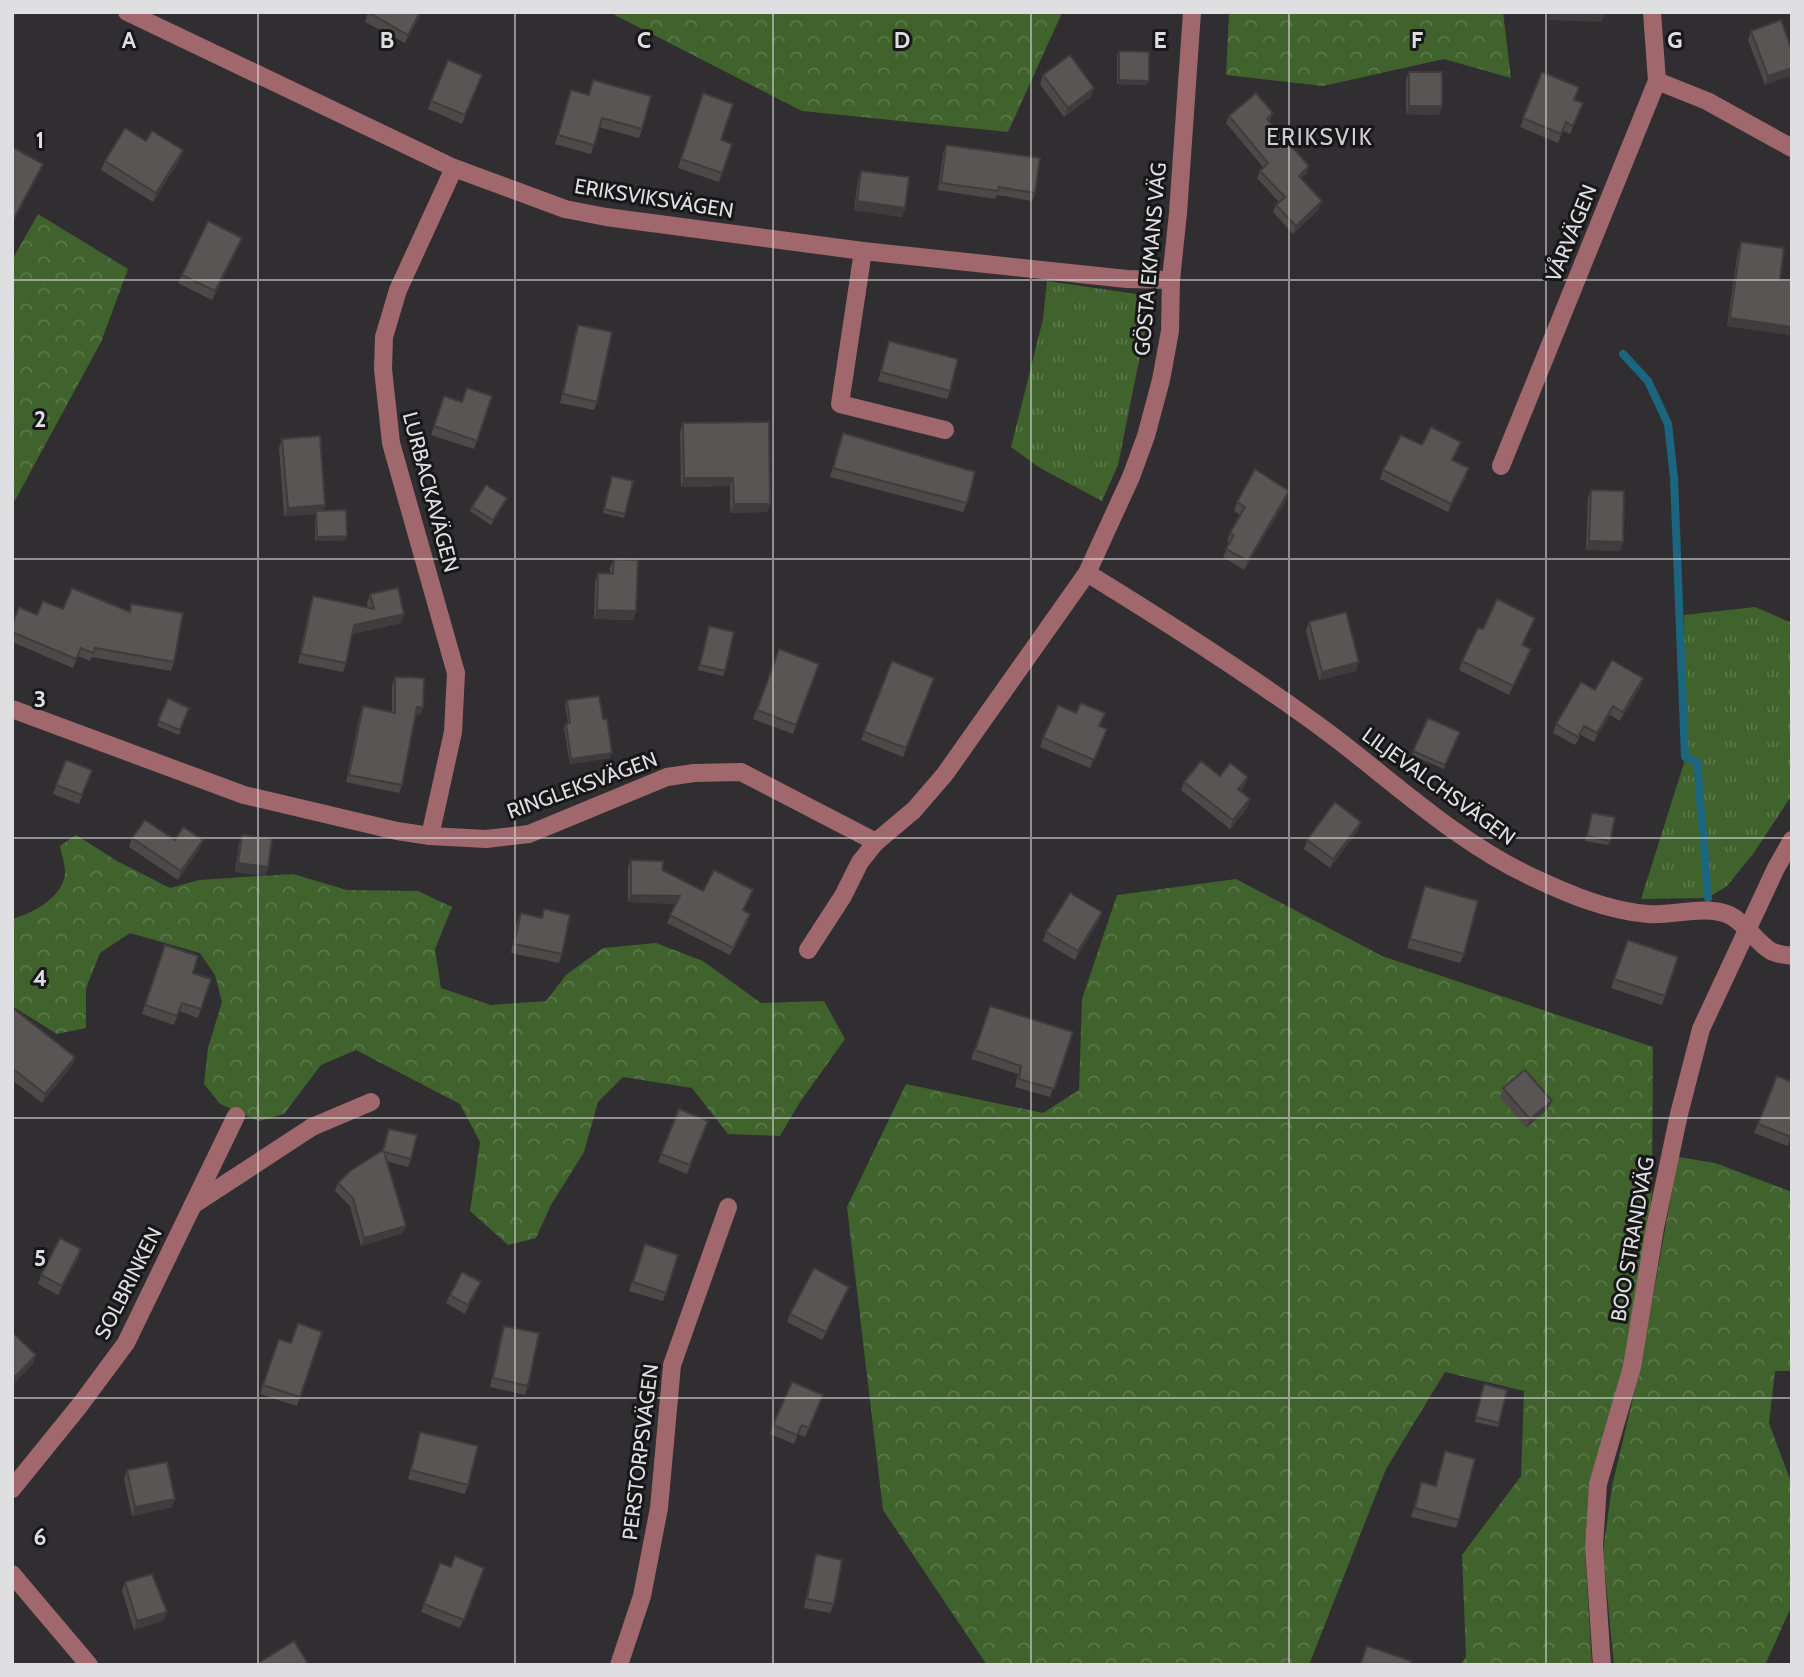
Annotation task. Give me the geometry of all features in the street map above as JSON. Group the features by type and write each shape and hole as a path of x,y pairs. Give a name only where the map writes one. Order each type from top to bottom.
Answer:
{"street":[{"name":"ERIKSVIKSVÄGEN","path":"127,12 454,168 565,209 606,217 863,251 1113,278 1171,280"},
{"name":"GÖSTA EKMANS VÄG","path":"876,842 914,810 945,774 1087,573 1131,477 1146,436 1161,380 1170,331 1171,280 1180,200 1192,12"},
{"name":"VÅRVÄGEN","path":"1501,466 1657,81 1652,12"},
{"path":"1657,81 1707,101 1792,148"},
{"name":"LURBACKAVÄGEN","path":"430,836 453,733 456,673 391,443 383,369 384,337 398,290 454,168"},
{"path":"863,251 840,404 945,430"},
{"name":"LILJEVALCHSVÄGEN","path":"1087,573 1250,676 1437,818 1498,859 1531,877 1604,906 1645,914 1702,910 1727,914 1772,952 1792,956"},
{"name":"RINGLEKSVÄGEN","path":"12,709 244,795 397,831 485,839 529,834 667,777 741,772 876,842"},
{"name":"BOO STRANDVÄG","path":"1602,1665 1594,1547 1598,1484 1632,1367 1679,1114 1701,1029 1776,868 1792,840"},
{"path":"808,950 843,896 860,862 876,842"},
{"path":"191,1206 312,1127 371,1102"},
{"name":"SOLBRINKEN","path":"12,1489 126,1343 236,1116"},
{"name":"PERSTORPSVÄGEN","path":"619,1665 642,1595 659,1508 672,1365 728,1207"},
{"path":"12,1574 89,1665"}],"green space":[{"path":"609,12 1062,13 1008,132 802,111"},
{"path":"1229,12 1503,12 1511,78 1444,59 1323,86 1226,75"},
{"path":"38,214 128,269 101,342 12,506 12,260"},
{"path":"1047,281 1136,294 1148,316 1118,465 1102,501 1040,468 1011,447 1043,319"},
{"path":"1755,607 1792,623 1792,795 1753,854 1727,886 1708,898 1641,899 1684,763 1684,615"},
{"path":"76,835 117,861 170,888 199,880 293,874 347,890 418,891 452,907 435,949 441,988 491,1005 546,1001 566,975 603,948 656,943 703,961 761,1003 824,1001 845,1039 800,1102 780,1136 728,1134 692,1088 623,1077 598,1102 584,1152 551,1205 536,1238 508,1245 470,1211 480,1142 460,1104 356,1050 321,1065 284,1114 259,1121 220,1104 204,1084 208,1048 222,1002 215,975 200,953 130,933 100,953 86,988 86,1028 57,1034 12,1006 12,919 45,903 58,890 65,874 60,846"},
{"path":"1236,879 1382,956 1653,1047 1652,1193 1627,1366 1589,1483 1585,1550 1592,1665 1460,1665 1466,1657 1462,1555 1521,1476 1524,1391 1445,1372 1386,1469 1309,1665 987,1665 883,1510 847,1207 906,1084 1043,1113 1079,1090 1082,999 1117,895"},
{"path":"1678,1157 1715,1163 1792,1192 1792,1371 1775,1371 1769,1423 1792,1485 1792,1605 1765,1665 1614,1665 1603,1552 1612,1486 1640,1369"}],"building":[{"path":"368,12 420,12 408,35"},
{"path":"1781,20 1792,51 1792,68 1768,76 1751,31"},
{"path":"1119,51 1149,52 1149,81 1119,80"},
{"path":"1070,55 1094,88 1068,108 1043,75"},
{"path":"448,60 482,75 465,115 431,101"},
{"path":"1409,72 1442,72 1442,106 1409,106"},
{"path":"1542,72 1579,87 1574,100 1583,103 1573,126 1566,122 1561,134 1523,118"},
{"path":"593,80 651,96 642,129 602,118 594,145 558,135 571,90 589,95"},
{"path":"703,93 733,104 721,140 732,144 722,173 681,159"},
{"path":"1256,93 1273,113 1267,119 1309,166 1299,176 1322,201 1296,226 1276,205 1285,197 1260,171 1268,163 1229,116"},
{"path":"125,128 146,141 152,131 183,150 156,193 105,161"},
{"path":"946,145 1040,158 1035,193 999,187 998,191 941,183"},
{"path":"12,147 43,164 12,222"},
{"path":"861,171 909,177 905,208 857,201"},
{"path":"208,221 242,238 215,291 182,275"},
{"path":"1741,242 1784,248 1780,280 1792,280 1792,327 1730,318"},
{"path":"578,325 612,332 597,402 563,394"},
{"path":"889,341 958,359 950,391 881,372"},
{"path":"467,388 492,396 477,441 434,426 444,396 462,402"},
{"path":"769,422 770,504 734,504 733,478 684,478 683,423"},
{"path":"1431,427 1461,442 1452,460 1469,468 1451,504 1383,470 1401,435 1422,445"},
{"path":"843,433 975,472 967,503 833,468"},
{"path":"320,436 325,505 288,508 282,439"},
{"path":"1255,469 1289,491 1248,561 1226,549 1234,535 1230,533 1245,507 1237,502"},
{"path":"612,476 633,481 625,514 604,509"},
{"path":"486,485 507,498 493,520 472,507"},
{"path":"1591,490 1624,491 1623,542 1589,541"},
{"path":"346,510 347,536 317,537 316,511"},
{"path":"614,559 638,560 636,611 597,610 598,573 613,574"},
{"path":"72,588 130,612 131,604 183,613 174,662 95,648 93,653 81,648 76,659 12,632 19,607 37,615 43,601 63,609"},
{"path":"398,588 404,614 354,625 346,663 301,654 313,596 374,609 370,594"},
{"path":"1497,599 1535,618 1522,645 1531,649 1513,686 1462,661 1478,628 1483,629"},
{"path":"1346,612 1359,662 1322,672 1309,622"},
{"path":"709,626 734,632 725,671 700,665"},
{"path":"779,649 819,664 796,725 757,710"},
{"path":"1612,660 1643,678 1623,712 1613,706 1597,733 1584,726 1578,737 1556,724 1581,682 1595,690"},
{"path":"892,661 934,678 906,748 864,732"},
{"path":"395,677 424,678 423,707 417,707 402,785 349,775 363,706 395,713"},
{"path":"599,696 603,719 607,719 612,753 571,759 566,724 570,723 567,700"},
{"path":"168,698 189,708 180,730 158,721"},
{"path":"1081,703 1105,713 1099,726 1107,729 1094,760 1043,738 1058,705 1076,713"},
{"path":"1428,718 1460,732 1445,765 1413,751"},
{"path":"66,760 92,770 82,795 56,785"},
{"path":"1201,761 1220,776 1230,763 1248,777 1238,789 1250,799 1233,820 1184,782"},
{"path":"1335,802 1361,822 1333,859 1307,840"},
{"path":"1592,813 1615,817 1610,841 1587,836"},
{"path":"145,820 175,840 183,827 203,840 181,871 132,838"},
{"path":"242,835 272,839 268,867 238,863"},
{"path":"631,860 663,861 662,870 703,891 714,870 753,890 743,910 750,914 733,948 670,915 680,896 631,895"},
{"path":"1425,886 1478,901 1464,954 1410,939"},
{"path":"1070,893 1102,912 1078,951 1046,932"},
{"path":"544,909 570,915 562,954 514,944 521,913 542,918"},
{"path":"1628,940 1678,957 1665,996 1614,979"},
{"path":"165,945 198,956 193,973 211,979 201,1009 182,1003 177,1016 145,1005"},
{"path":"990,1006 1073,1032 1054,1089 1019,1079 1021,1066 975,1050"},
{"path":"14,1009 75,1057 45,1094 12,1068"},
{"path":"1525,1070 1552,1101 1530,1119 1503,1088"},
{"path":"1777,1076 1792,1082 1791,1137 1758,1124"},
{"path":"679,1109 708,1121 690,1165 661,1154"},
{"path":"389,1129 417,1135 411,1159 384,1152 406,1226 364,1238 353,1198 338,1183 350,1171 383,1150"},
{"path":"60,1238 81,1249 62,1286 41,1275"},
{"path":"645,1244 678,1255 666,1293 633,1282"},
{"path":"814,1268 849,1287 826,1332 790,1314"},
{"path":"462,1272 481,1282 468,1305 450,1295"},
{"path":"298,1323 322,1332 300,1397 263,1385 279,1339 291,1343"},
{"path":"504,1326 539,1333 528,1386 493,1378"},
{"path":"13,1333 36,1355 15,1377 12,1374"},
{"path":"792,1382 823,1395 809,1428 802,1425 797,1435 773,1425"},
{"path":"1484,1384 1507,1390 1499,1423 1476,1417"},
{"path":"420,1432 478,1446 468,1485 411,1470"},
{"path":"1445,1451 1475,1459 1459,1520 1415,1508 1421,1482 1436,1486"},
{"path":"167,1462 175,1499 135,1507 127,1470"},
{"path":"816,1554 842,1560 834,1604 807,1599"},
{"path":"455,1556 484,1568 464,1620 424,1604 440,1563 451,1567"},
{"path":"152,1574 167,1612 137,1621 125,1582"},
{"path":"294,1641 309,1665 255,1665"},
{"path":"1367,1646 1411,1661 1410,1665 1360,1665"}],"waterway":[{"path":"1623,354 1648,381 1668,424 1674,478 1685,757 1697,762 1708,898"}],"district":[{"name":"ERIKSVIK","path":"1320,137"}]}
